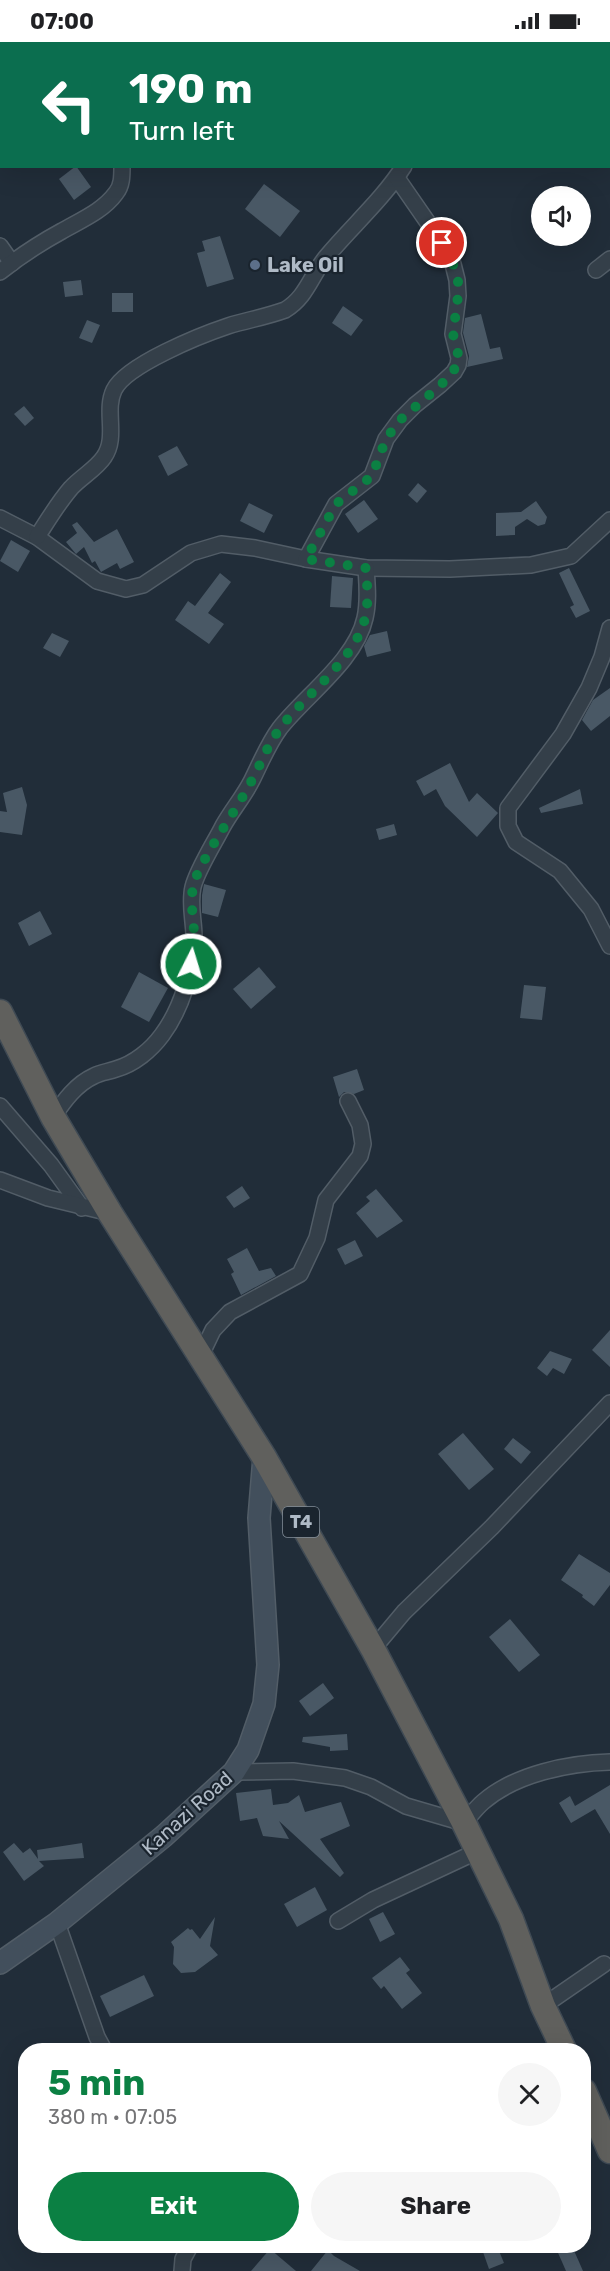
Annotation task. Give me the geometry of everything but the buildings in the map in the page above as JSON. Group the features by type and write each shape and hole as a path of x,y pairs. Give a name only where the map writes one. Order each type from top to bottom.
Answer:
{"highway":[{"name":"T4","path":"0,1012 53,1117 110,1213 264,1457 373,1649 464,1823 511,1919 543,2007 561,2043"},
{"path":"591,2099 603,2113 610,2151"}],"main road":[{"name":"Kanazi Road","path":"0,1963 57,1923 164,1836 234,1772 255,1734 264,1704 268,1665 259,1518 264,1457"}],"street":[{"path":"0,246 6,268 24,253 87,218 105,205 117,192 122,168"},
{"path":"36,537 72,488 104,457 110,446 110,407 114,389 125,376 143,364 199,337 276,313 297,303 326,257 401,172 442,243 458,280 453,334 459,358 458,365 441,385 400,420 386,439 372,476 336,504 306,559"},
{"path":"596,270 610,260"},
{"path":"0,518 36,537 97,581 126,589 143,585 191,553 221,544 366,568 450,569 531,565 571,556 610,520"},
{"path":"53,1117 65,1098 92,1076 132,1063 146,1052 162,1036 174,1016 191,964 194,936 192,900 196,878 223,827 252,781 267,746 347,653 359,635 365,620 367,604 366,568"},
{"path":"610,628 602,657 589,688 562,734 508,808 508,826 516,842 560,871 591,909 610,946"},
{"path":"200,1357 213,1330 230,1312 300,1274 317,1238 326,1200 360,1156 363,1144 360,1125 348,1101"},
{"path":"0,1106 51,1165 82,1208"},
{"path":"0,1180 20,1189 82,1208 110,1213"},
{"path":"373,1649 404,1611 500,1519 610,1403"},
{"path":"234,1772 293,1771 345,1778 371,1787 406,1806 464,1823 484,1801 524,1778 593,1762 610,1762"},
{"path":"338,1921 373,1900 478,1851"},
{"path":"57,1923 100,2043"},
{"path":"543,2007 604,1964"},
{"path":"182,2271 186,2253"}],"place":[{"name":"Lake Oil","path":"255,265"}],"route":[{"path":"191,964 194,936 192,900 196,878 232,811 252,781 267,746 347,653 359,635 365,620 366,568 306,559 336,504 372,476 386,439 400,420 441,385 458,365 459,358 453,334 458,280 442,243"}]}
